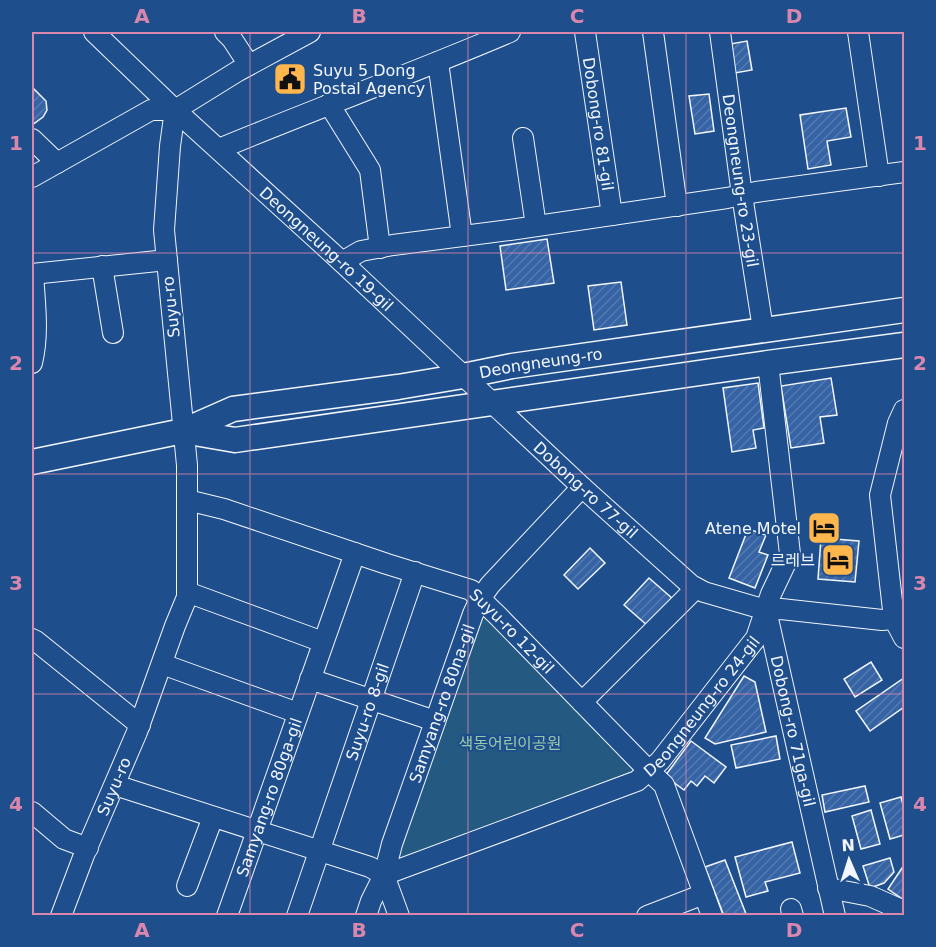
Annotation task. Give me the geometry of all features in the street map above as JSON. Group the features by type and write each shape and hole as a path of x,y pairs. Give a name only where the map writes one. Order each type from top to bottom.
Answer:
{"main road":[{"name":"Deongneung-ro","path":"32,462 183,431 233,409 398,387 478,390 512,366 904,310"},
{"name":"Deongneung-ro","path":"183,431 235,440 478,390 768,363 904,346"}],"street":[{"name":"Deongneung-ro 19-gil","path":"94,32 175,110 478,390"},
{"path":"225,32 249,65"},
{"path":"32,177 151,110 175,110 249,65 310,32"},
{"path":"219,149 510,32"},
{"name":"Dobong-ro 81-gil","path":"585,32 612,215"},
{"path":"653,32 677,206"},
{"name":"Deongneung-ro 23-gil","path":"720,32 763,329"},
{"path":"858,32 879,176"},
{"path":"438,62 462,236"},
{"path":"329,104 370,170 380,248"},
{"name":"Suyu-ro","path":"62,915 140,725 187,597 187,465 164,230 175,110"},
{"path":"523,138 536,226"},
{"path":"32,139 57,163"},
{"path":"342,262 361,251 904,172"},
{"path":"32,363 37,330 32,274 166,260"},
{"path":"102,266 113,333"},
{"name":"Deongneung-ro 24-gil","path":"384,875 637,781 660,761 756,638 771,594 790,554 768,363"},
{"name":"Dobong-ro 77-gil","path":"478,390 582,487 696,588 766,610 781,609 882,620 899,618"},
{"path":"904,410 898,423 880,495 904,638"},
{"name":"Samyang-ro 80na-gil","path":"366,915 384,875 392,844 480,599 490,585 582,487"},
{"name":"Suyu-ro 12-gil","path":"187,500 224,509 471,590 664,785 712,915"},
{"name":"Samyang-ro 80ga-gil","path":"227,915 354,553"},
{"name":"Suyu-ro 8-gil","path":"297,915 415,572"},
{"path":"582,702 696,588"},
{"path":"187,592 323,642"},
{"name":"Dobong-ro 71ga-gil","path":"766,610 835,915"},
{"path":"32,639 140,725"},
{"path":"162,664 298,713"},
{"path":"310,679 435,721"},
{"path":"115,784 370,867 384,875 399,915"},
{"path":"32,812 64,839 88,848"},
{"path":"187,886 213,817"},
{"path":"828,888 870,896 904,911"},
{"path":"647,915 704,894"}],"green space":[{"name":"색동어린이공원","path":"482,611 635,771 395,862"}],"building":[{"path":"747,41 752,70 735,73 730,44"},
{"path":"32,87 46,101 47,110 43,117 32,125"},
{"path":"709,94 714,131 695,134 689,96"},
{"path":"846,108 851,137 827,141 831,165 808,169 800,115"},
{"path":"547,239 554,283 506,290 500,246"},
{"path":"621,282 627,325 594,330 588,286"},
{"path":"831,378 837,415 820,417 824,443 791,448 781,386"},
{"path":"758,383 764,428 753,430 756,448 732,452 723,388"},
{"path":"748,529 766,535 759,552 768,555 755,588 729,578"},
{"name":"르레브","path":"821,538 859,541 855,582 818,579"},
{"path":"590,548 605,563 578,589 564,575"},
{"path":"649,578 673,599 648,626 624,605"},
{"path":"871,662 882,680 855,697 844,679"},
{"path":"744,676 755,682 766,732 715,744 705,738"},
{"path":"904,678 904,707 870,731 856,711"},
{"path":"776,736 780,759 736,768 731,745"},
{"path":"691,741 726,767 714,783 705,776 697,786 691,781 684,790 665,776"},
{"path":"865,786 869,802 825,812 822,795"},
{"path":"901,797 904,835 890,839 880,803"},
{"path":"871,810 880,844 861,849 852,816"},
{"path":"792,842 800,873 765,882 768,891 746,897 735,857"},
{"path":"890,858 894,872 884,883 870,888 863,866"},
{"path":"725,860 746,914 742,916 724,916 705,867"},
{"path":"904,865 904,900 888,889"}],"place":[{"name":"Suyu 5 Dong Postal Agency","path":"290,79"},
{"name":"Atene Motel","path":"824,528"},
{"name":"르레브","path":"838,560"}]}
